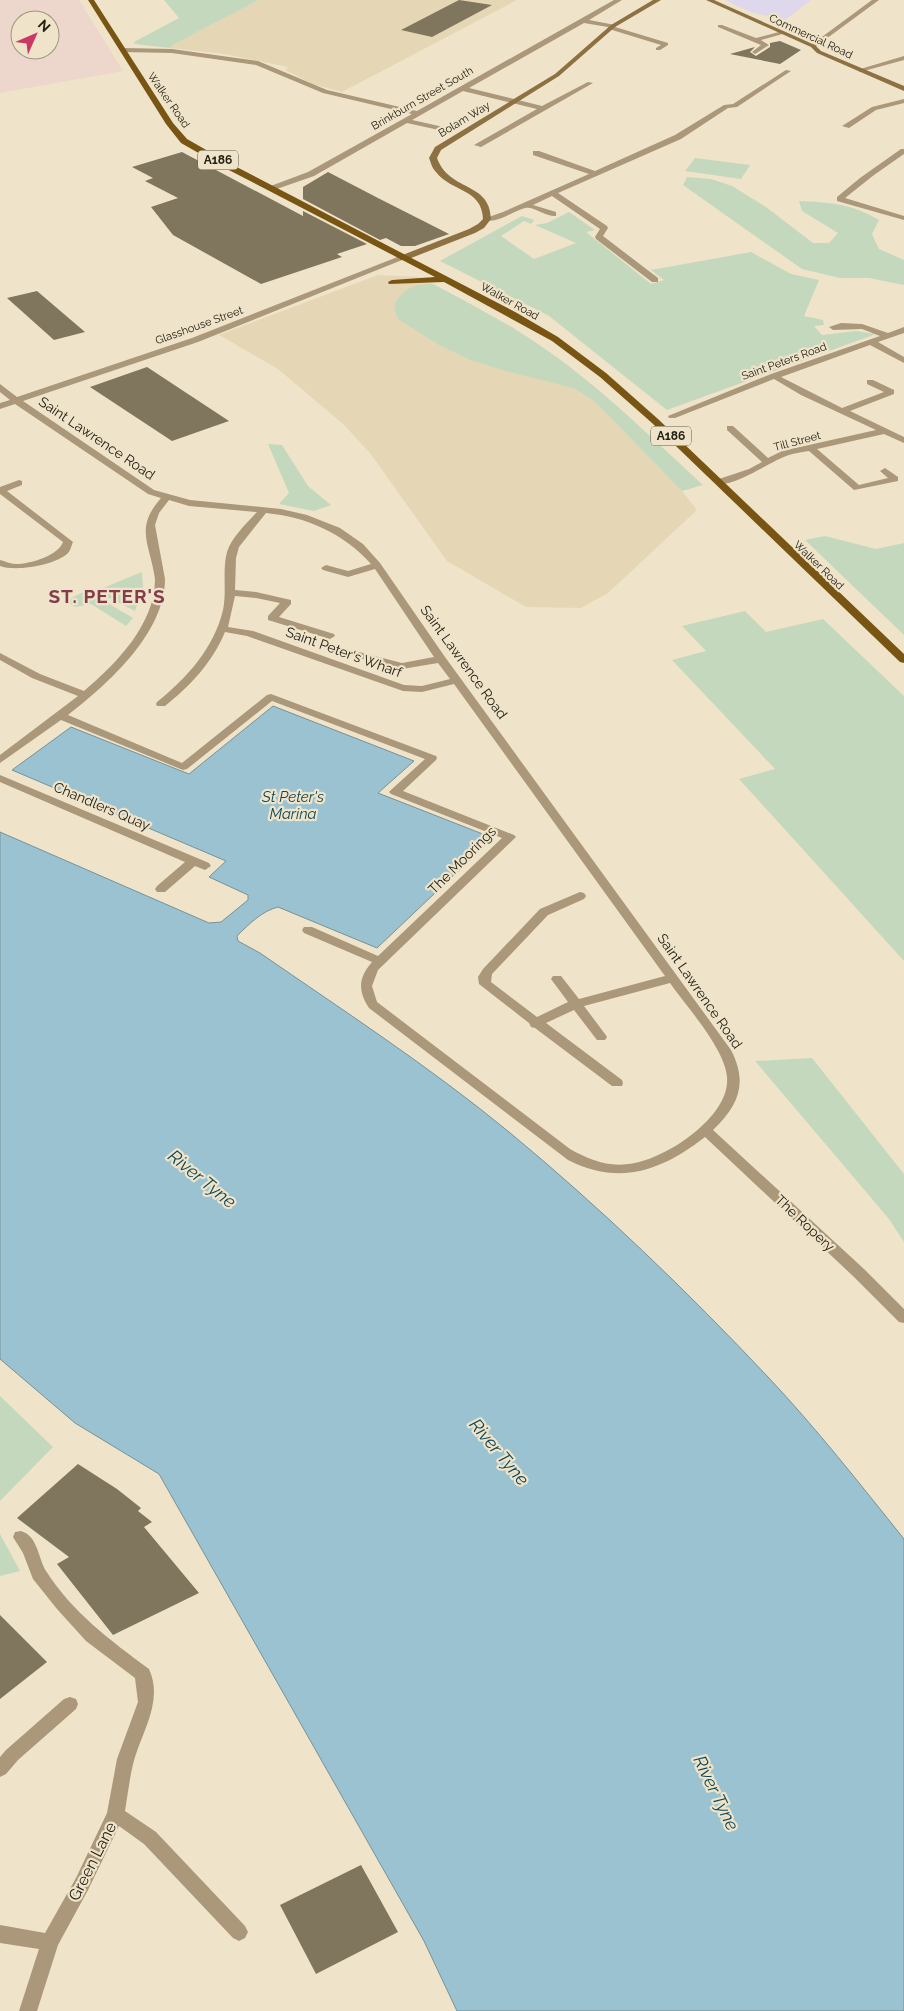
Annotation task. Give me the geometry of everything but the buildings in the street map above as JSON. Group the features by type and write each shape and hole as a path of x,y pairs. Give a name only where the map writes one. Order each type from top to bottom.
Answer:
{"main road":[{"name":"Walker Road","path":"91,0 132,67 170,124 184,141 271,189 514,315 563,345 603,375 655,421 750,510 775,538 904,660"},
{"path":"392,282 444,279"}],"street":[{"name":"Brinkburn Street South","path":"271,189 311,174 619,0"},
{"name":"Bolam Way","path":"486,219 488,211 481,199 440,173 433,158 438,149 557,76 612,27 658,0"},
{"name":"Commercial Road","path":"709,0 813,46 819,52 904,89"},
{"path":"813,46 876,0"},
{"path":"581,20 612,27 666,44 658,49"},
{"path":"720,26 766,45 755,52"},
{"path":"755,40 783,33"},
{"path":"628,41 640,35"},
{"path":"123,50 172,51 258,63 319,90 417,113"},
{"path":"860,70 904,58"},
{"path":"403,258 472,231 481,226 486,219 506,214 678,137 726,106 735,106 788,71"},
{"path":"478,145 590,83"},
{"path":"461,88 544,109"},
{"path":"846,126 874,108 904,101"},
{"path":"405,120 445,130"},
{"path":"904,151 879,166 840,199 904,218"},
{"path":"536,153 595,174"},
{"path":"554,193 604,228 599,237 655,280"},
{"path":"526,205 553,214"},
{"name":"Glasshouse Street","path":"0,406 195,340 403,258"},
{"path":"833,327 847,324 871,327 888,336"},
{"name":"Saint Peters Road","path":"672,416 774,376 904,330"},
{"path":"871,342 904,360"},
{"path":"777,378 904,440"},
{"path":"842,411 891,392 870,382"},
{"name":"Saint Lawrence Road","path":"0,387 15,400 139,486 166,498 189,503 293,514 328,526 355,542 377,565 457,680 725,1050 733,1072 732,1095 727,1105 705,1130"},
{"path":"730,428 767,462"},
{"name":"Till Street","path":"719,482 752,470 785,453 885,431"},
{"path":"811,448 856,488 895,479 885,471"},
{"path":"0,490 19,483"},
{"path":"0,490 65,539 68,546 61,553 25,566 11,566 0,562"},
{"path":"0,760 85,695 132,648 141,636 154,610 158,596 160,575 150,524 154,513 166,498"},
{"path":"161,704 196,671 214,647 223,629 230,593 231,560 234,546 263,511"},
{"path":"326,568 348,574 377,565"},
{"path":"230,593 256,595 287,602 272,618 330,636"},
{"name":"Saint Peter's Wharf","path":"223,629 249,633 403,688 422,689 457,680"},
{"path":"359,655 402,666 442,659"},
{"path":"0,656 36,676 85,695"},
{"name":"The Moorings","path":"60,716 184,767 271,697 432,758 395,792 510,837 379,961 370,972 365,989 373,1005 451,1066 578,1160 602,1168 638,1168 666,1158 705,1130"},
{"name":"Chandlers Quay","path":"0,778 205,866"},
{"path":"161,888 193,861"},
{"path":"580,896 544,912 484,977 485,984 535,1024 617,1083"},
{"path":"308,930 379,961"},
{"path":"535,1024 546,1016 577,1004 674,978"},
{"path":"558,979 601,1037"},
{"name":"The Ropery","path":"705,1130 852,1266 904,1318"},
{"path":"21,1538 30,1550 39,1574 68,1610 92,1636 143,1674 146,1702 126,1759 116,1814"},
{"path":"0,1769 12,1755 70,1704"},
{"name":"Green Lane","path":"28,2011 50,1942 116,1814 150,1838 239,1932"},
{"path":"0,1934 50,1942"}],"shaded area":[{"path":"0,0 79,0 123,71 0,93"},
{"path":"259,0 517,0 342,92 313,84 285,70 288,67 225,54 170,48 173,44"},
{"path":"725,0 811,0 785,20 750,12"},
{"path":"378,275 420,277 514,328 566,364 607,398 594,401 682,491 697,510 608,593 581,608 526,607 447,561 370,453 343,424 278,369 219,335"}],"green space":[{"path":"164,0 259,0 174,44 170,48 135,44 134,42 179,18"},
{"path":"695,158 750,165 741,179 685,171"},
{"path":"687,177 711,179 732,186 766,207 813,243 829,243 838,233 802,211 799,201 820,202 860,210 879,220 872,234 879,249 904,260 904,285 869,278 840,278 802,269 683,185"},
{"path":"569,212 595,230 586,232 651,284 664,280 651,270 751,252 791,274 819,280 804,316 823,320 824,325 814,326 822,335 856,331 876,334 667,410 549,316 440,261 522,216 534,220 531,224 524,221 501,236 534,259 576,243 535,225 547,223"},
{"path":"433,284 518,331 566,364 619,408 703,485 682,491 593,400 573,388 470,360 439,345 398,319 394,309 396,301 405,291 416,285"},
{"path":"268,444 282,445 308,486 331,505 314,511 279,504 289,493"},
{"path":"825,536 876,549 904,543 904,635 805,540"},
{"path":"142,572 143,589 135,611 105,596 103,588"},
{"path":"97,591 107,602 133,618 126,626 91,604 75,607 66,601 83,592"},
{"path":"745,611 766,632 823,619 904,696 904,961 739,779 775,769 672,660 706,651 682,626"},
{"path":"812,1058 904,1174 904,1242 889,1219 755,1061"},
{"path":"0,1396 53,1447 0,1501"},
{"path":"0,1534 20,1571 0,1576"}],"water":[{"path":"273,706 414,761 378,793 493,838 377,948 278,907 261,915 251,923 237,936 238,941 260,953 449,1085 509,1132 577,1190 675,1282 786,1396 821,1436 904,1539 904,2011 457,2011 424,1941 159,1474 75,1423 0,1359 0,832 209,923 221,922 248,900 248,895 209,877 226,861 12,770 71,727 189,774"}],"district":[{"name":"ST. PETER'S","path":"107,596"}],"water label":[{"name":"St Peter's Marina","path":"293,806"},
{"name":"River Tyne","path":"202,1179"},
{"name":"River Tyne","path":"499,1452"},
{"name":"River Tyne","path":"716,1793"}]}
